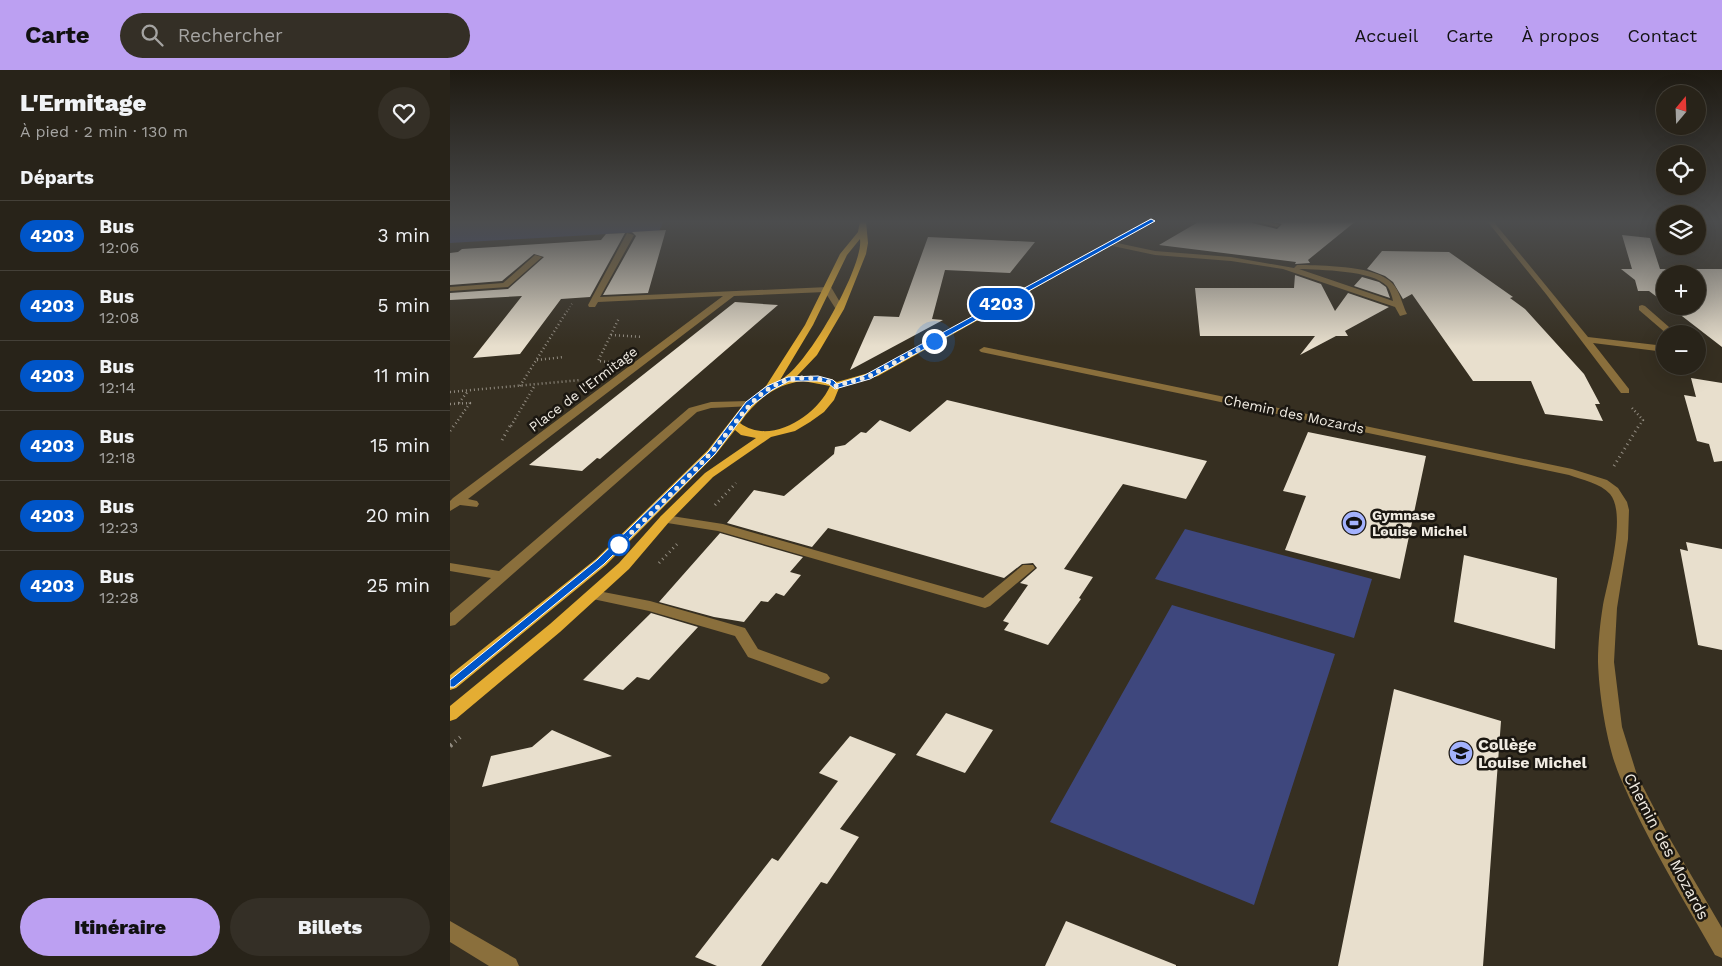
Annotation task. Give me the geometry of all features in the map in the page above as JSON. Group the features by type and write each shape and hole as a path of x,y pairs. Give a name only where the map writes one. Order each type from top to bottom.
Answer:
{"main road":[{"path":"770,388 809,325 840,263"},
{"path":"450,684 601,562 705,459 749,404 770,388 788,379 814,353 840,309 858,263"},
{"path":"835,386 874,374 1075,263"},
{"path":"788,379 818,379 830,382 835,386"},
{"path":"450,715 593,595 624,566 665,519 709,475 767,436 799,425 829,398 834,392 835,386"},
{"path":"734,424 739,431 767,436"}],"street":[{"path":"450,289 505,285 531,263"},
{"path":"615,263 594,302 828,289 840,309"},
{"path":"1256,263 1284,267 1316,267 1374,276 1390,285 1403,314"},
{"path":"1524,263 1625,391"},
{"path":"1284,267 1398,305"},
{"name":"Place de l'Ermitage","path":"454,504 733,293"},
{"path":"1642,308 1662,325"},
{"path":"1585,339 1656,348"},
{"name":"Chemin des Mozards","path":"984,350 1553,468 1589,476 1603,482 1614,491 1621,502 1623,510 1622,540 1610,608 1606,652 1608,690 1614,727 1628,776 1663,845 1722,948"},
{"path":"450,621 693,410 710,405 749,404"},
{"path":"454,504 473,504"},
{"path":"665,519 719,527 985,603 1028,568"},
{"path":"450,567 503,576"},
{"path":"593,595 650,606 740,632 753,653 822,678"},
{"path":"450,931 509,966"}],"path":[{"path":"629,299 598,361 639,364"},
{"path":"520,386 574,301"},
{"path":"537,360 564,358"},
{"path":"450,392 622,377"},
{"path":"524,451 496,449 535,384"},
{"path":"459,404 468,390"},
{"path":"1603,482 1643,420 1619,396 1625,391"},
{"path":"450,404 470,403 450,431"}],"shaded area":[{"path":"1185,529 1372,579 1354,638 1155,579"},
{"path":"1172,605 1335,654 1254,905 1050,822"}],"building":[{"path":"450,263 524,263 502,281 450,285"},
{"path":"537,263 609,263 590,297 561,299 520,354 473,358 522,296 450,300 450,293 508,289"},
{"path":"621,263 657,263 648,293 603,295"},
{"path":"919,263 1018,263 1010,273 945,270 932,319 943,320 850,370 874,316 899,317"},
{"path":"1372,263 1464,263 1513,297 1510,298 1525,309 1584,374 1600,404 1595,404 1603,421 1545,414 1531,381 1473,381 1412,294 1403,299 1393,282 1385,276 1367,269"},
{"path":"1630,263 1658,263 1659,265 1656,265 1656,296 1649,291 1638,291 1635,280 1621,269 1632,269"},
{"path":"1706,269 1722,269 1722,347 1706,335 1706,325 1694,325 1681,315 1706,315"},
{"path":"1295,275 1321,284 1335,311 1348,293 1389,307 1345,331 1348,336 1336,336 1300,355 1315,336 1200,336 1195,288 1294,288"},
{"path":"1362,277 1379,282 1386,287 1390,298 1354,286"},
{"path":"735,302 778,305 600,459 597,458 582,471 529,465"},
{"path":"1691,378 1722,383 1722,461 1714,462 1709,444 1697,441 1684,395 1696,397"},
{"path":"947,400 1207,461 1186,499 1123,484 1064,569 1093,577 1079,598 1081,599 1048,645 1004,630 1009,623 1003,621 1028,585 1020,583 1037,568 1033,563 1022,564 1004,578 828,528 812,547 727,523 754,490 784,496 834,454 835,447 845,445 861,432 866,433 880,420 910,432"},
{"name":"Gymnase Louise Michel","path":"1308,432 1426,456 1400,579 1285,550 1306,496 1283,491"},
{"path":"720,533 803,557 790,572 801,575 784,596 776,593 768,602 761,601 744,622 714,617 659,602"},
{"path":"1686,542 1722,549 1722,650 1698,645 1680,549 1688,551"},
{"path":"1464,555 1557,578 1555,649 1454,622"},
{"path":"651,613 698,627 649,680 637,677 623,690 583,680"},
{"path":"1394,689 1501,721 1483,966 1338,966"},
{"path":"946,713 993,730 965,773 916,755"},
{"path":"552,730 612,756 482,787 491,756 532,747"},
{"path":"850,736 896,754 840,829 859,837 827,884 821,882 761,966 717,966 695,957 772,858 778,861 838,781 819,773"},
{"path":"1066,921 1176,965 1176,966 1045,966"}],"bus line":[{"name":"4203","path":"450,684 601,562 712,452 749,404 770,388 780,382 796,378 818,379 830,382 835,386 868,377 1075,263"}],"place":[{"name":"Gymnase Louise Michel","path":"1354,523"},
{"name":"Collège Louise Michel","path":"1461,753"}],"route":[{"path":"619,545 712,452 749,404 770,388 788,379 818,379 830,382 835,386 868,377 934,341"}]}
